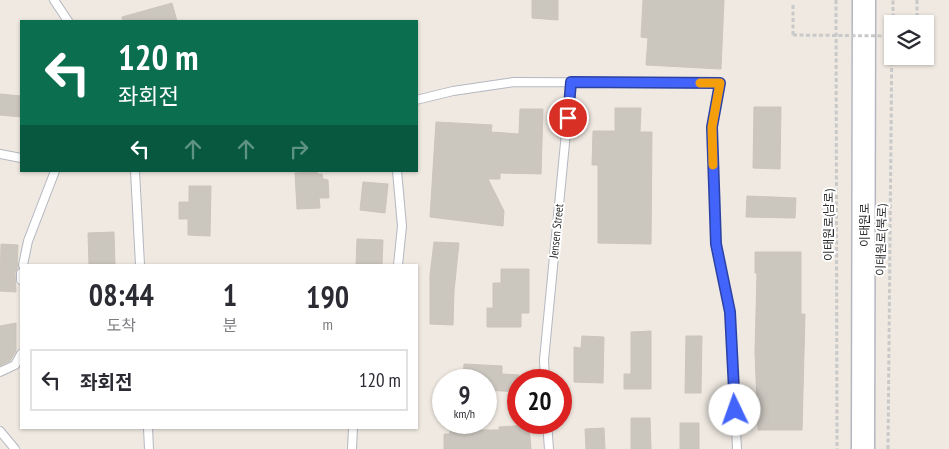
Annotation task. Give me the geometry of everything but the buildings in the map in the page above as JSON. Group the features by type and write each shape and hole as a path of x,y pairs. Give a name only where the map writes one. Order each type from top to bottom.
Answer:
{"main road":[{"name":"이태원로","path":"863,449 864,0"}],"lane":[{"path":"54,0 67,20"},
{"path":"418,100 453,91 514,82 720,83 712,127 716,244 730,312 737,449"},
{"name":"Jensen Street","path":"544,369 571,82"},
{"path":"0,154 20,158"},
{"path":"23,264 28,241 55,172"},
{"path":"135,172 140,264"},
{"path":"396,172 402,226 398,264"},
{"path":"0,372 15,365 20,356"},
{"path":"148,429 149,449"},
{"path":"352,449 354,429"},
{"path":"0,430 15,449"},
{"path":"548,434 549,449"}],"path":[{"name":"이태원로(남로)","path":"836,0 837,449"},
{"path":"893,0 893,15"},
{"path":"917,0 917,15"},
{"path":"793,5 793,35 884,36"},
{"name":"이태원로(북로)","path":"888,449 892,65"}],"slow traffic":[{"path":"700,83 720,83 712,127 713,165"}],"route":[{"path":"568,118 571,82 720,83 712,127 716,244 730,312 735,410"}]}
